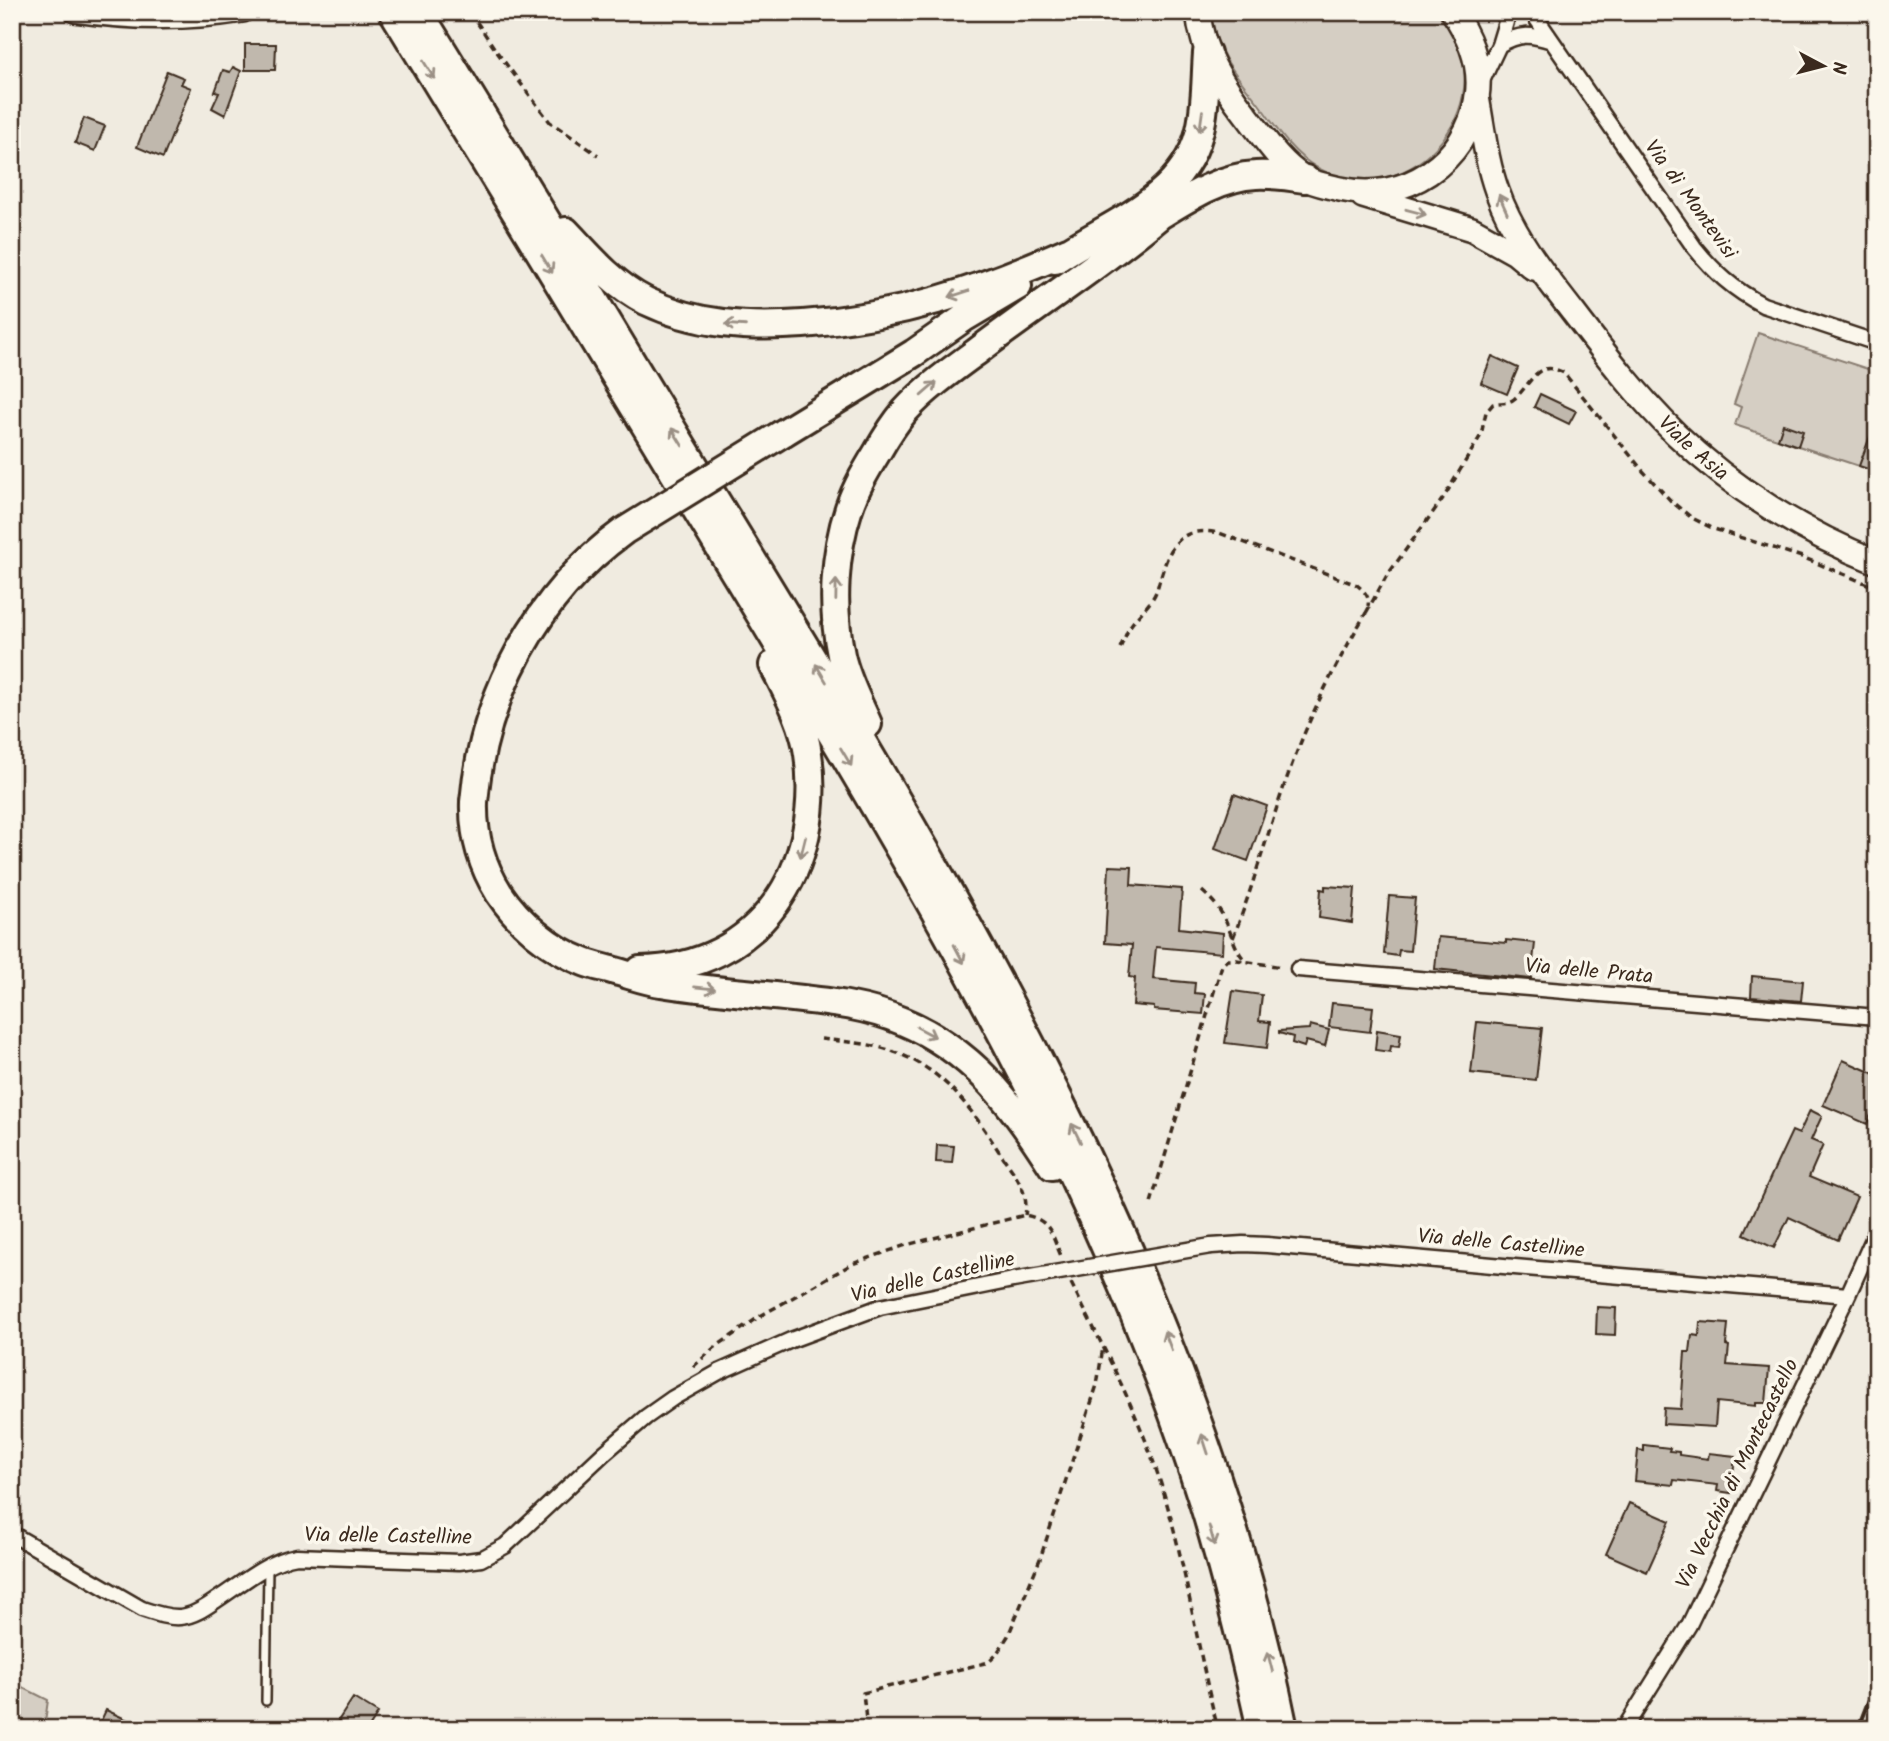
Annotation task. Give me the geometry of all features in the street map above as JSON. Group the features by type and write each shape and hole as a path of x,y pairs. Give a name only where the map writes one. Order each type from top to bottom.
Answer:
{"highway":[{"path":"393,12 849,764 946,929 1031,1091 1096,1227 1152,1361 1203,1504 1230,1598 1261,1729"},
{"path":"419,12 760,572 930,859 1035,1050 1092,1165 1150,1296 1192,1405 1248,1579 1283,1729"},
{"path":"1096,1227 1020,1117 985,1075 947,1044 925,1031 877,1011 855,1006 659,983 595,966 553,946 519,918 505,901 486,869 476,832 474,802 484,738 506,678 535,625 559,593 605,545 914,353 1068,251 1146,204 1176,178 1187,164 1196,143 1202,121 1207,53"},
{"path":"509,161 556,221 590,258 624,288 676,313 723,324 785,325 871,317 957,295 1068,251"},
{"path":"914,353 972,324 1212,186 1242,176 1266,174 1305,179"},
{"path":"930,859 848,679 841,657 836,627 836,582 838,555 849,508 867,468 886,437 904,412 926,391 1009,327 1122,247 1158,217"},
{"path":"614,970 675,967 729,946 746,934 774,906 790,881 803,851 811,800 808,753 803,734 709,531"}],"main road":[{"path":"75,12 128,18 187,18 243,12"},
{"name":"Viale Asia","path":"1453,12 1473,50 1490,169 1497,191 1517,233 1550,283 1649,406 1698,453 1767,504 1820,536 1877,562"},
{"path":"1198,13 1207,53 1228,92 1277,155 1305,179 1350,191 1377,192 1389,191 1414,182 1446,160 1467,128 1478,96"},
{"name":"Viale Asia","path":"1350,191 1483,234 1515,253 1550,283"}],"street":[{"path":"1478,96 1488,66 1499,45 1508,12"},
{"name":"Via di Montevisi","path":"1532,12 1694,247 1721,278 1763,305 1877,343"},
{"path":"1499,45 1510,38 1528,35 1552,41"},
{"name":"Via delle Prata","path":"1298,969 1877,1017"},
{"name":"Via Vecchia di Montecastello","path":"1623,1729 1689,1625 1877,1230"},
{"name":"Via delle Castelline","path":"12,1534 142,1609 164,1616 180,1617 204,1609 284,1558 297,1556 459,1562 481,1559 505,1546 646,1417 673,1398 738,1363 880,1307 1013,1280 1211,1246 1267,1244 1848,1294"}],"lane":[{"path":"266,1701 268,1567"}],"path":[{"path":"470,12 550,122 598,155"},
{"path":"1233,938 1299,745 1316,706 1375,595 1444,497 1481,435 1486,412 1493,404 1508,403 1515,398 1536,373 1545,368 1554,368 1564,373 1643,471 1672,502 1692,518 1802,557 1877,588"},
{"path":"1120,648 1130,627 1157,591 1173,544 1192,532 1219,533 1357,585 1367,596 1366,613"},
{"path":"1202,891 1216,904 1238,952 1246,961"},
{"path":"1151,1203 1222,965 1227,960 1246,961 1298,969"},
{"path":"821,1040 873,1045 923,1064 947,1083 973,1112 1018,1179 1027,1198 1025,1215"},
{"path":"673,1398 688,1371 714,1348 761,1315 852,1264 906,1245 1025,1215 1040,1219 1047,1225 1061,1257"},
{"path":"1071,1284 1143,1431 1160,1480 1185,1574 1203,1669 1219,1729"},
{"path":"867,1729 863,1693 989,1662 1002,1648 1040,1559 1097,1385 1103,1345"}],"shaded area":[{"path":"1210,12 1438,12 1459,44 1465,78 1458,111 1442,140 1417,163 1387,177 1352,179 1316,167 1291,147 1234,72 1216,39"},
{"path":"1758,333 1877,372 1877,472 1735,425 1741,407 1734,404"},
{"path":"12,1682 48,1700 44,1729 12,1729"}],"building":[{"path":"245,44 276,44 275,70 245,70"},
{"path":"233,67 241,71 225,115 212,108 219,93 215,92 223,70 230,72"},
{"path":"167,71 184,78 181,84 191,88 163,158 137,147"},
{"path":"84,118 105,126 95,151 75,143"},
{"path":"1492,356 1518,368 1507,394 1481,383"},
{"path":"1540,394 1576,411 1569,424 1534,407"},
{"path":"1877,423 1877,472 1859,466"},
{"path":"1783,424 1803,431 1798,446 1778,439"},
{"path":"1234,794 1267,806 1248,861 1215,849"},
{"path":"1109,866 1132,867 1131,885 1182,889 1179,928 1223,933 1222,953 1156,947 1153,979 1195,983 1194,993 1205,994 1203,1014 1154,1010 1154,1007 1133,1005 1135,978 1129,977 1132,945 1105,943"},
{"path":"1325,886 1355,888 1352,923 1319,918 1321,889 1325,890"},
{"path":"1389,896 1415,898 1410,951 1399,950 1398,956 1384,954"},
{"path":"1438,937 1535,943 1531,979 1435,969"},
{"path":"1752,976 1803,981 1801,1001 1751,997"},
{"path":"1233,991 1262,995 1259,1021 1270,1022 1267,1048 1225,1043"},
{"path":"1332,1003 1373,1007 1370,1032 1329,1027"},
{"path":"1477,1022 1542,1028 1536,1080 1471,1073"},
{"path":"1310,1025 1329,1030 1325,1046 1306,1041 1304,1047 1292,1043 1293,1037 1279,1033 1309,1029"},
{"path":"1377,1030 1401,1034 1399,1047 1391,1046 1390,1052 1375,1050"},
{"path":"1843,1060 1877,1075 1877,1101 1867,1124 1823,1105"},
{"path":"1810,1110 1822,1116 1811,1140 1823,1145 1809,1177 1857,1197 1838,1240 1789,1217 1774,1248 1744,1234 1792,1131 1799,1134"},
{"path":"937,1145 954,1146 952,1163 936,1162"},
{"path":"1597,1307 1616,1308 1615,1335 1596,1334"},
{"path":"1700,1322 1728,1324 1727,1365 1769,1368 1766,1403 1756,1403 1756,1406 1717,1402 1715,1427 1663,1424 1664,1408 1681,1409 1685,1352 1690,1352 1692,1335 1699,1336"},
{"path":"1644,1445 1670,1448 1669,1451 1679,1452 1679,1455 1708,1459 1709,1453 1735,1456 1731,1493 1717,1491 1718,1485 1674,1480 1673,1485 1635,1481 1638,1450 1644,1451"},
{"path":"1629,1503 1670,1521 1647,1572 1606,1554"},
{"path":"353,1698 378,1713 368,1729 350,1729 338,1721"},
{"path":"106,1710 147,1729 97,1729"}],"railway":[{"path":"1858,1729 1877,1680"}]}
